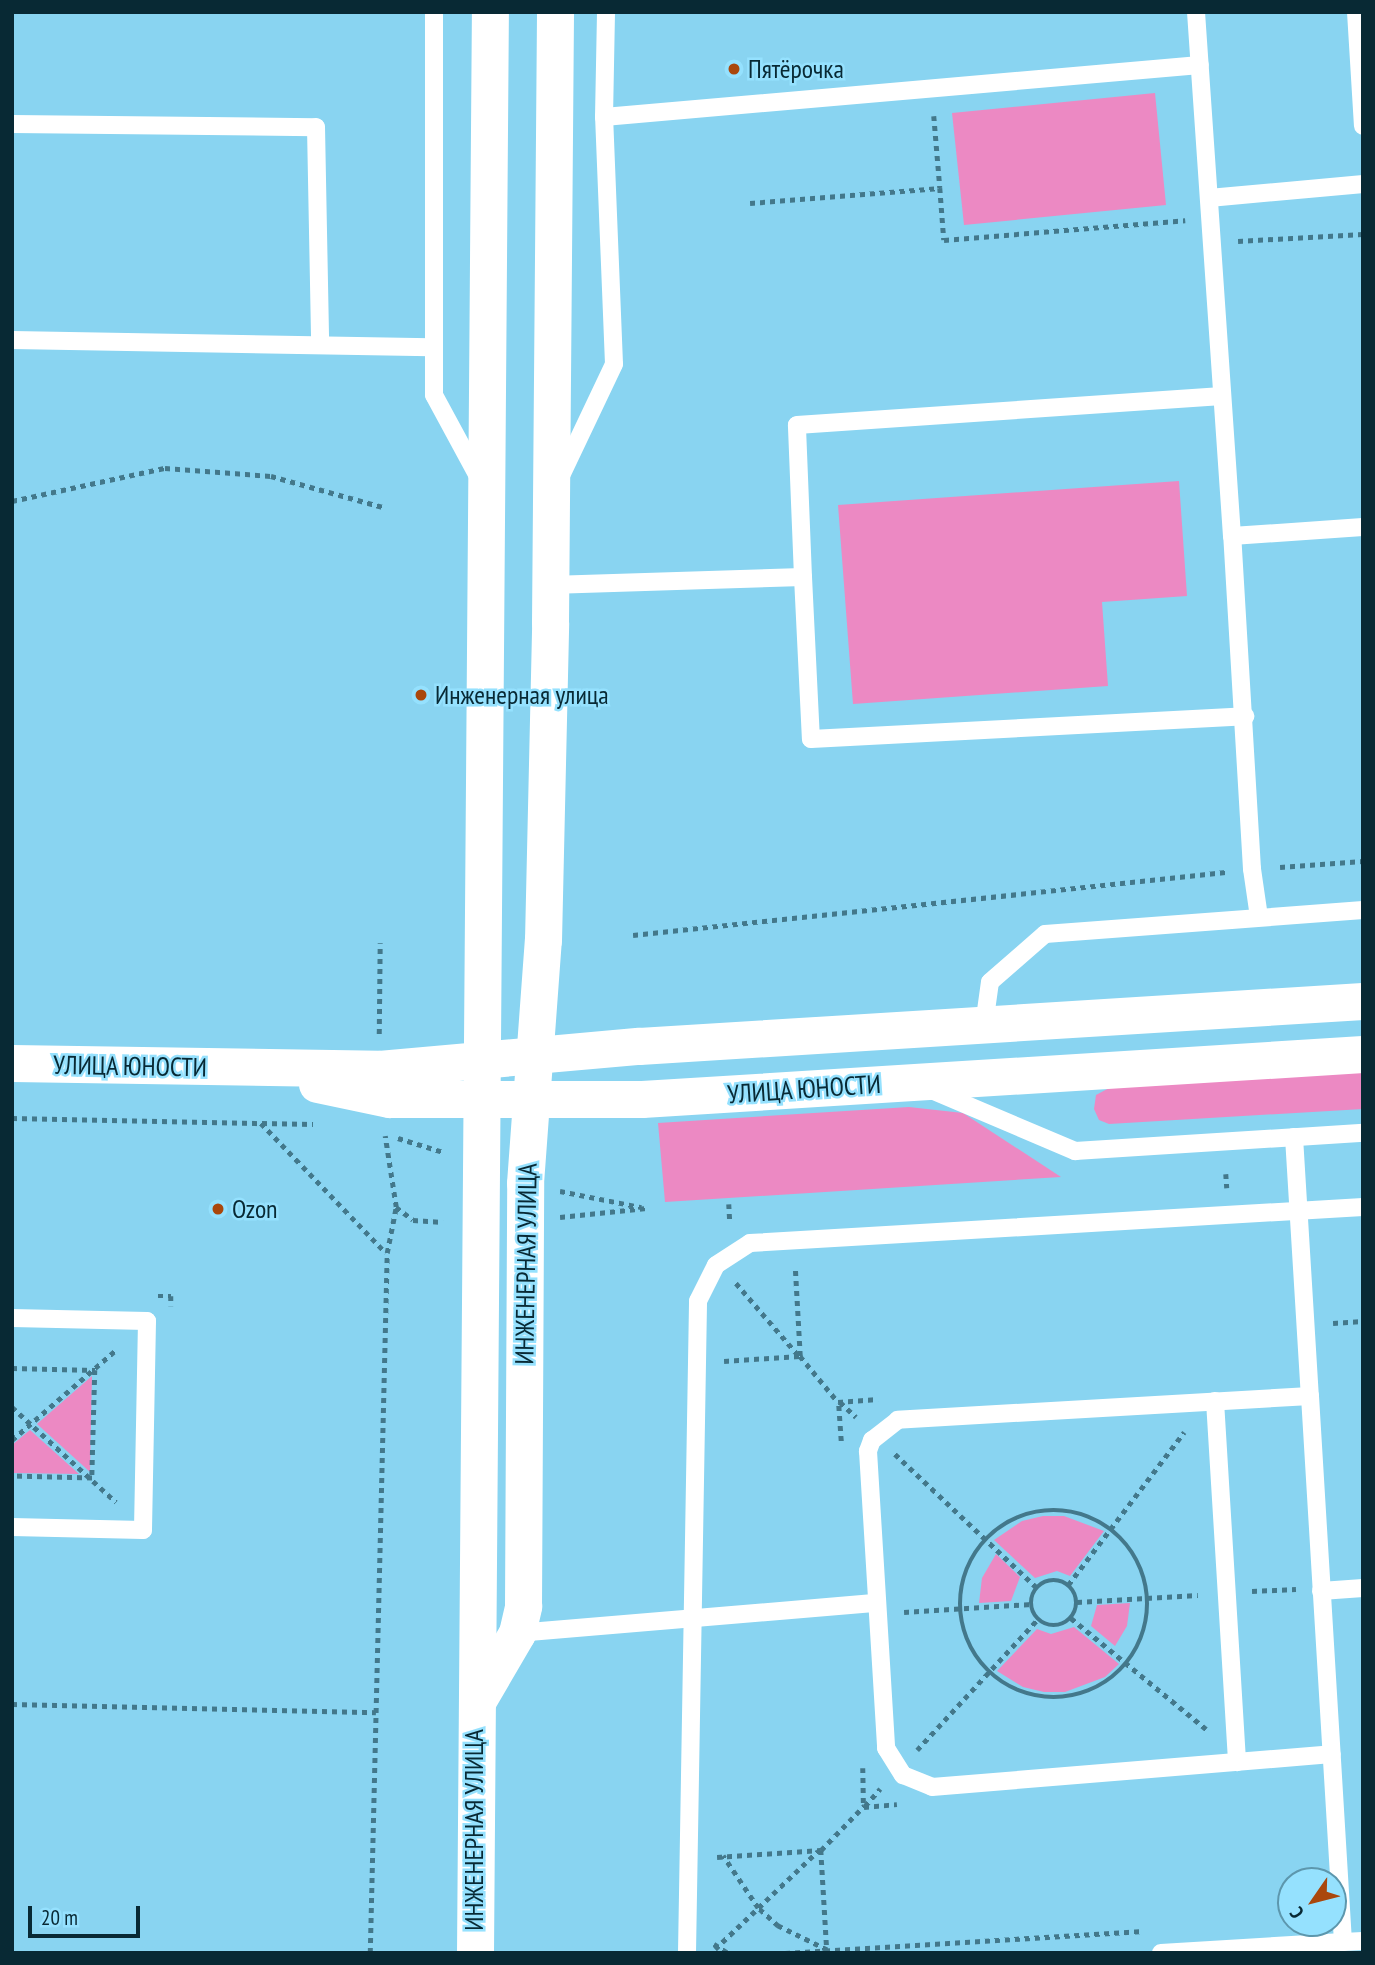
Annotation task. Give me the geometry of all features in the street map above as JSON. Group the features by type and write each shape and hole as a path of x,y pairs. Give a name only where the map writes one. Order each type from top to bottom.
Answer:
{"street":[{"name":"ИНЖЕНЕРНАЯ УЛИЦА","path":"475,1953 474,1706 483,1060 490,12"},
{"name":"ИНЖЕНЕРНАЯ УЛИЦА","path":"474,1706 517,1633 523,1606 525,1199 543,940 550,585 555,12"},
{"name":"УЛИЦА ЮНОСТИ","path":"379,1084 483,1060 534,1055 1363,1001"},
{"name":"УЛИЦА ЮНОСТИ","path":"12,1063 248,1069 482,1099 642,1099 1363,1054"}],"lane":[{"path":"434,12 431,347 433,395 487,493"},
{"path":"551,499 614,364 604,117 606,12"},
{"path":"1196,12 1245,716 1252,869 1259,917"},
{"path":"1356,12 1363,126"},
{"path":"604,117 1200,65"},
{"path":"12,124 316,127 320,342"},
{"path":"1209,198 1363,184"},
{"path":"12,340 320,342 431,347"},
{"path":"1222,396 797,425 811,739 1245,716"},
{"path":"1232,536 1363,527"},
{"path":"550,585 803,577"},
{"path":"984,1025 990,982 1045,934 1363,910"},
{"path":"913,1082 1075,1151 1363,1133"},
{"path":"1294,1137 1343,1942"},
{"path":"687,1953 698,1301 710,1273 732,1252 750,1243 1363,1207"},
{"path":"12,1318 147,1323 143,1527 12,1527"},
{"path":"1310,1396 898,1420 876,1436 868,1451 886,1748 899,1769 932,1787 1236,1758 1332,1754"},
{"path":"1211,1402 1236,1758"},
{"path":"1321,1591 1363,1588"},
{"path":"517,1633 878,1608"},
{"path":"1161,1953 1363,1941"}],"path":[{"path":"750,203 940,188 944,240 1210,218"},
{"path":"1212,243 1363,234"},
{"path":"12,502 165,468 271,476 383,507"},
{"path":"633,936 1252,869 1363,861"},
{"path":"370,1953 387,1253 396,1207 379,1084 380,943"},
{"path":"12,1118 261,1123 387,1253"},
{"path":"560,1182 559,1190 646,1208 560,1217 560,1230"},
{"path":"732,1252 735,1282 839,1402 1037,1588"},
{"path":"794,1257 800,1357"},
{"path":"12,1440 171,1302"},
{"path":"1329,1323 1363,1321"},
{"path":"716,1362 800,1357"},
{"path":"12,1368 93,1370"},
{"path":"90,1478 93,1370"},
{"path":"1068,1585 1211,1402"},
{"path":"12,1407 143,1527"},
{"path":"12,1476 90,1478"},
{"path":"1042,1510 1087,1516 1110,1529 1137,1560 1147,1598 1146,1626 1127,1664 1108,1682 1066,1698 1021,1692 989,1672 971,1648 960,1609 967,1571 986,1539 1020,1516 1042,1510"},
{"path":"1048,1580 1068,1585 1077,1602 1071,1618 1052,1626 1038,1619 1032,1604 1037,1588 1048,1580"},
{"path":"878,1608 960,1609 1032,1604"},
{"path":"1071,1618 1236,1758"},
{"path":"711,1953 864,1807 1038,1619"},
{"path":"12,1704 376,1712"},
{"path":"705,1857 820,1850"},
{"path":"820,1850 827,1950"},
{"path":"723,1856 758,1908 778,1926 827,1950"},
{"path":"785,1953 1154,1931"}],"shaded area":[{"path":"1155,93 1166,205 964,225 952,113"},
{"path":"1179,481 1187,596 1102,602 1108,686 853,704 838,505"},
{"path":"1363,1071 1363,1109 1109,1124 1099,1120 1094,1109 1096,1095 1111,1087"},
{"path":"909,1107 963,1113 1061,1177 665,1202 658,1123"},
{"path":"92,1376 90,1472 37,1424"},
{"path":"30,1430 79,1474 12,1473 12,1445"},
{"path":"1043,1516 1064,1516 1104,1531 1070,1576 1057,1571 1035,1578 994,1540 1022,1521"},
{"path":"996,1554 1020,1577 1011,1601 979,1603 982,1578"},
{"path":"1130,1603 1127,1626 1115,1646 1091,1626 1097,1605"},
{"path":"1074,1627 1119,1664 1105,1677 1065,1692 1044,1692 1023,1687 997,1671 1037,1629 1051,1634"}],"place":[{"name":"Пятёрочка","path":"734,69"},
{"name":"Инженерная улица","path":"421,695"},
{"name":"Ozon","path":"218,1209"}]}
